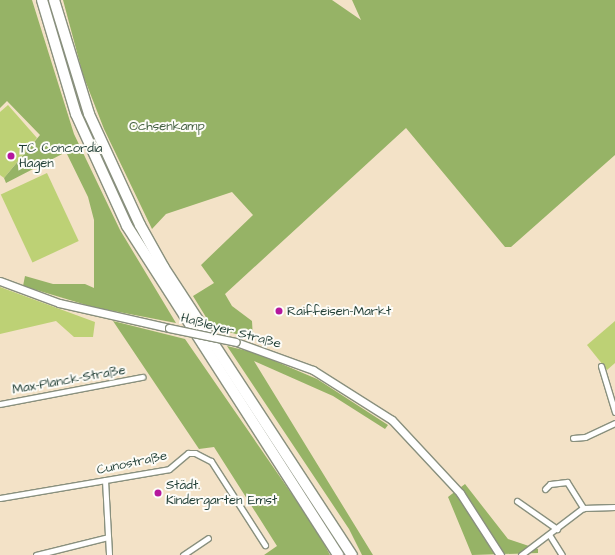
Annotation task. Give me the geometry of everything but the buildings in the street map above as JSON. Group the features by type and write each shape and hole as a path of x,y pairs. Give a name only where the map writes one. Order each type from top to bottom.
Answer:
{"highway":[{"path":"42,0 76,114 127,226 338,555"},
{"path":"54,0 89,114 140,225 164,268 352,555"}],"main road":[{"name":"Haßleyer Straße","path":"0,281 94,313 236,342 313,370 392,420 422,448 460,493 500,555"}],"street":[{"path":"601,366 615,412"},
{"name":"Max-Planck-Straße","path":"0,404 142,377"},
{"path":"573,438 585,437 615,423"},
{"name":"Cunostraße","path":"0,498 169,469 188,453 204,455 265,545"},
{"path":"105,480 109,555"},
{"path":"545,489 550,484 566,482 583,508"},
{"path":"516,501 557,529"},
{"path":"521,555 550,536 583,508 615,507"},
{"path":"550,536 562,555"},
{"path":"36,555 108,537"},
{"path":"183,555 208,538"}],"green space":[{"path":"0,0 32,0 74,134 120,230 176,323 93,307 23,286 25,276 53,284 85,284 94,288 94,220 88,197 66,152 6,183 4,178 40,135 7,101 0,108"},
{"name":"Ochsenkamp","path":"63,0 332,0 361,20 352,0 615,0 615,155 511,247 505,247 406,128 225,294 232,306 252,321 253,339 212,327 193,296 214,283 201,265 253,215 232,192 166,214 152,229 104,129 83,75"},
{"name":"TC Concordia Hagen","path":"8,105 37,138 4,178 0,175 0,112"},
{"path":"47,173 79,241 32,263 1,195"},
{"path":"0,287 95,322 93,337 74,337 56,321 0,334"},
{"path":"113,321 185,339 318,532 330,555 264,555 277,546 214,447 199,449"},
{"path":"615,321 615,363 607,370 587,345"},
{"path":"227,346 256,353 317,379 388,425 385,429 333,396 254,361 373,555 362,555 349,529"},
{"path":"465,484 508,539 538,549 538,553 472,555 448,497"}],"place":[{"name":"TC Concordia Hagen","path":"11,156"},
{"name":"Raiffeisen-Markt","path":"279,311"},
{"name":"Städt. Kindergarten Emst","path":"158,493"}]}
